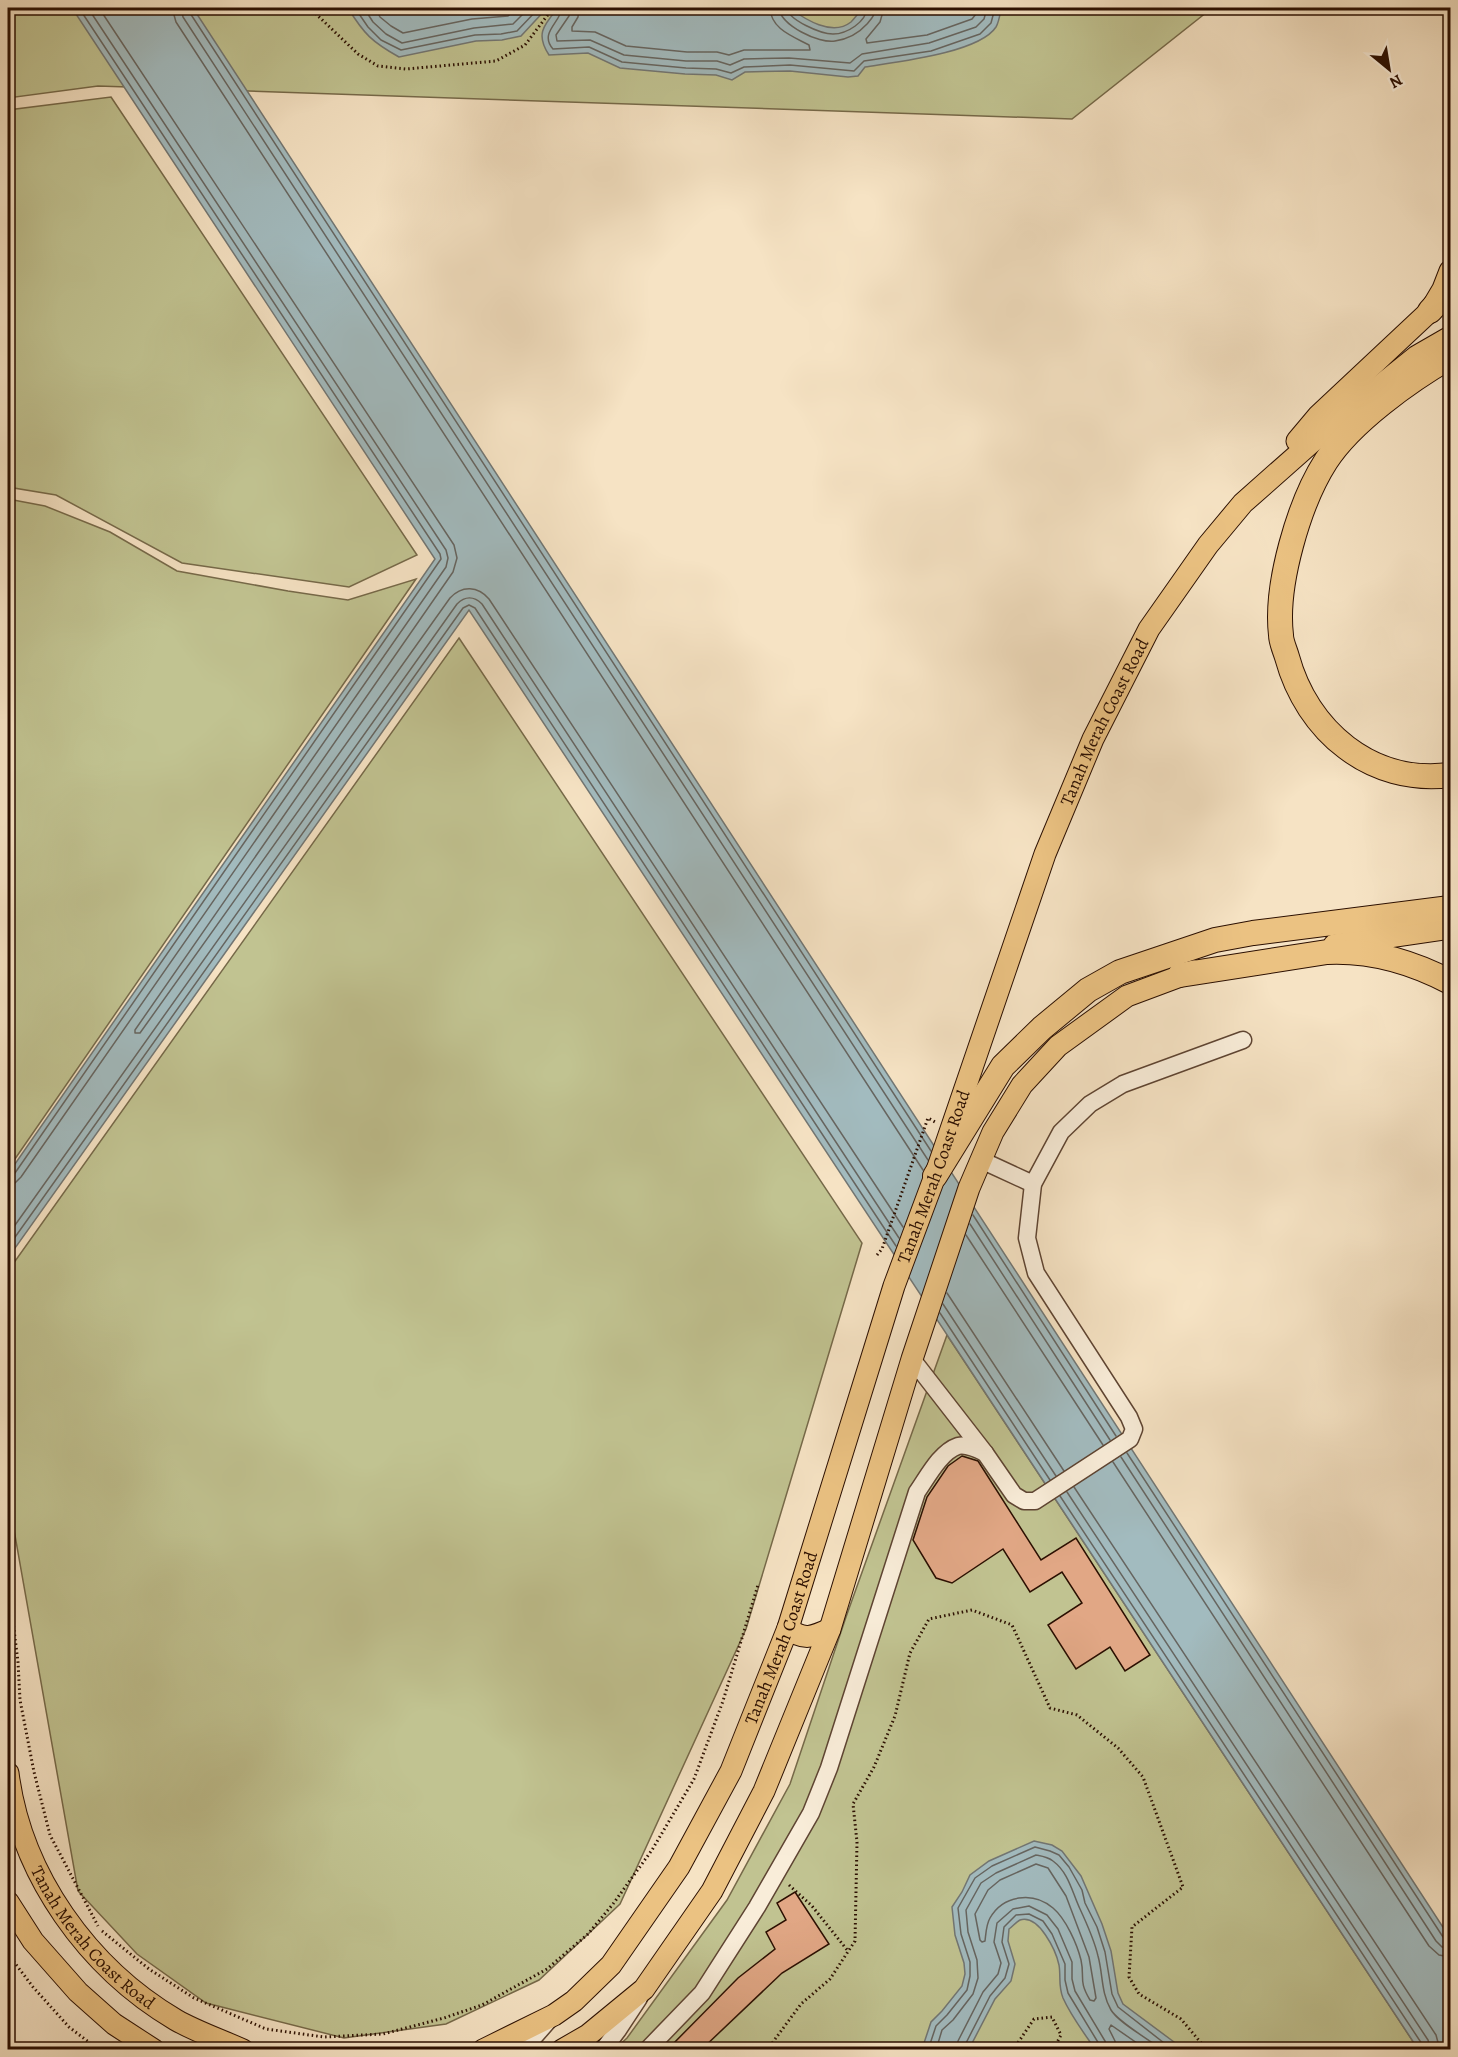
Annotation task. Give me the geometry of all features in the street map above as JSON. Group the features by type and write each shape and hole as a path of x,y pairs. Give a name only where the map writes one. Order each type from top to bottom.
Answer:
{"highway":[{"path":"1430,311 1450,289"},
{"path":"1450,357 1398,391 1358,424 1326,461 1305,504 1290,551 1281,595 1281,635 1292,678 1313,716 1346,749 1387,771 1431,778 1450,775"},
{"path":"935,1176 1003,1066 1042,1028 1088,990 1120,972 1215,940 1253,933 1450,908"},
{"path":"1180,975 1346,951 1398,961 1450,982"}],"main road":[{"path":"1244,502 1318,416 1430,311 1450,271"},
{"name":"Tanah Merah Coast Road","path":"483,2049 554,2015 574,2001 611,1965 679,1867 731,1771 788,1628 894,1286 935,1176 1045,854 1093,738 1149,629 1208,545 1244,502 1338,420 1417,357 1450,337"},
{"name":"Tanah Merah Coast Road","path":"562,2049 588,2035 644,1989 712,1891 764,1791 830,1629 912,1359 969,1188 993,1132 1022,1085 1058,1046 1127,996 1180,975 1250,957 1450,928"},
{"path":"788,1628 805,1638 816,1636 830,1629"},
{"name":"Tanah Merah Coast Road","path":"8,1773 10,1793 22,1835 46,1889 74,1928 115,1976 177,2020 243,2049"},
{"path":"8,1902 33,1941 78,1992 114,2024 154,2049"}],"lane":[{"path":"912,1359 985,1453 1014,1495 1024,1501 1035,1501 1130,1439 1134,1429 1129,1417 1036,1274 1027,1238 1033,1184 1061,1132 1090,1104 1123,1084 1243,1040"},
{"path":"981,1160 1033,1184"},
{"path":"647,2049 702,1993 757,1907 811,1813 829,1768 917,1492 944,1455 958,1446 972,1447 985,1453"},
{"path":"603,2049 644,1989"},
{"path":"525,2049 554,2015"}],"path":[{"path":"303,8 316,14 358,54 378,66 406,69 496,61 525,45 553,8"},
{"path":"877,1255 882,1249 923,1132"},
{"path":"8,1581 18,1662 20,1700 34,1772 50,1836 99,1929 149,1969 194,1998 266,2029 324,2037 384,2034 482,2006 547,1969 588,1934 614,1904 652,1850 694,1779 723,1701 758,1585"},
{"path":"767,2049 801,2004 830,1979 855,1941 857,1842 853,1804 874,1767 895,1716 910,1653 929,1619 972,1610 1012,1625 1050,1708 1077,1715 1118,1748 1143,1776 1183,1887 1132,1927 1129,1977 1139,1994 1181,2019 1207,2049"},
{"path":"777,1873 812,1905 848,1951"},
{"path":"8,1954 33,1988 69,2026 99,2049"},
{"path":"1013,2049 1034,2019 1052,2017 1061,2035 1053,2049"}],"green space":[{"path":"8,8 1212,8 1072,119 98,86 8,98"},
{"path":"111,97 417,555 349,587 182,563 56,495 8,487 8,110"},
{"path":"8,499 45,506 110,532 177,571 348,600 416,579 8,1169"},
{"path":"459,638 862,1243 746,1629 620,1904 539,1980 446,2024 344,2038 206,2003 137,1954 78,1891 8,1496 8,1271"},
{"path":"947,1335 1418,2049 614,2050 627,2038 727,1900 790,1784 846,1617"}],"water":[{"path":"72,8 193,8 1450,1938 1450,2049 1418,2049 469,610 8,1258 8,1174 435,559"},
{"path":"348,8 547,8 521,36 502,40 476,41 399,57 369,37"},
{"path":"558,8 789,8 819,25 836,28 851,22 863,8 1001,9 996,27 987,36 973,44 936,55 865,67 858,76 790,71 745,72 732,80 716,75 620,68 588,53 549,55 542,35 545,25"},
{"path":"1034,1841 1052,1845 1062,1851 1081,1876 1111,1951 1118,1993 1123,2004 1180,2049 1095,2049 1063,1998 1059,1965 1046,1935 1034,1923 1020,1920 1009,1929 1008,1941 1015,1964 1011,1981 995,1999 969,2049 922,2049 931,2022 962,1986 965,1974 955,1935 952,1907 970,1875 989,1861"}],"building":[{"path":"962,1456 978,1461 1041,1560 1076,1538 1150,1655 1125,1671 1110,1647 1076,1669 1048,1625 1082,1603 1062,1572 1030,1592 1003,1549 952,1583 936,1578 913,1540 927,1497 948,1466"},
{"path":"795,1892 829,1944 782,1973 702,2049 668,2049 738,1978 775,1949 766,1932 786,1920 777,1903"}]}
